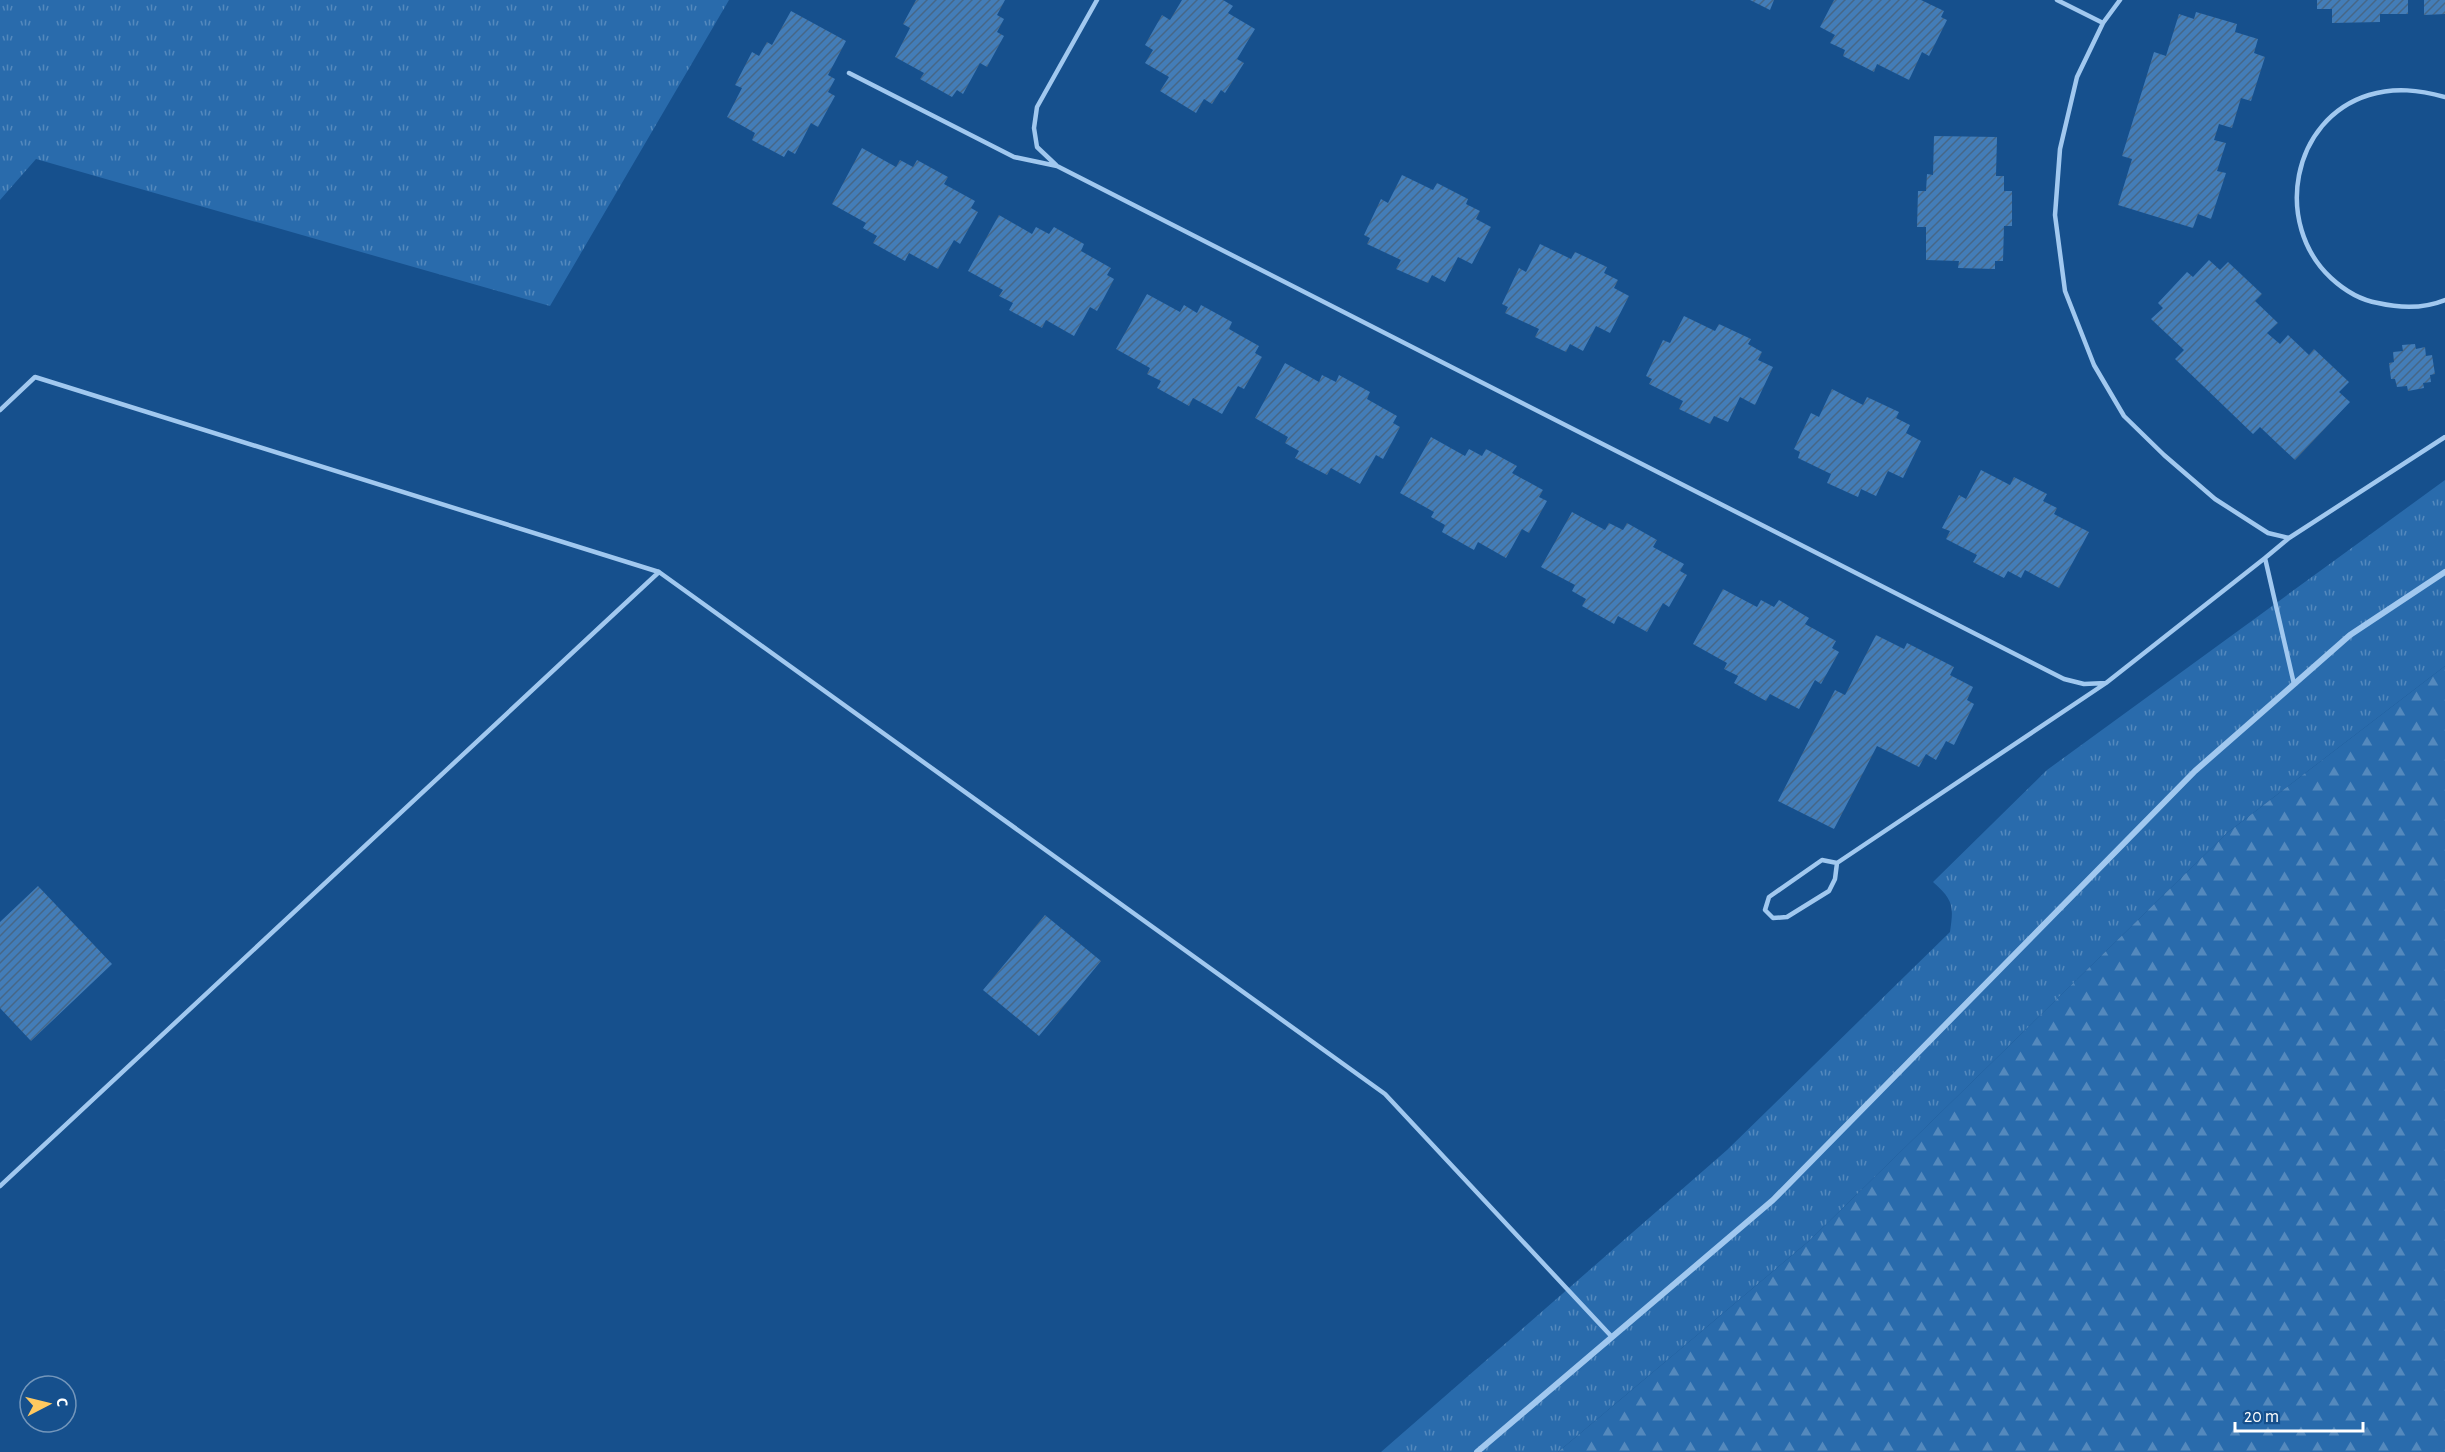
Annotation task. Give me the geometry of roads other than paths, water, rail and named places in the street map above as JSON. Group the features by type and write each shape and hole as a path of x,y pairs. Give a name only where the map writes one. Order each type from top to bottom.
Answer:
{"street":[{"path":"1477,1452 1773,1200 2195,771 2350,635 2445,572"}],"lane":[{"path":"1057,166 1037,147 1034,128 1037,107 1097,0"},
{"path":"2057,0 2103,23"},
{"path":"2120,0 2103,23 2077,77 2060,149 2055,216 2066,291 2094,365 2124,416 2164,455 2215,499 2268,533 2289,538"},
{"path":"849,73 1014,157 1057,166 2064,679 2084,684 2106,683"},
{"path":"2445,97 2423,91 2393,90 2367,96 2347,106 2327,122 2312,141 2301,164 2296,190 2297,219 2305,244 2321,269 2342,288 2367,301 2398,308 2427,306 2445,300"},
{"path":"0,410 35,377 659,572 1385,1094 1612,1337"},
{"path":"1837,863 1835,879 1829,891 1787,917 1773,918 1765,910 1769,897 1822,861 1837,863 2106,683 2289,538 2445,437"},
{"path":"2265,558 2294,684"},
{"path":"0,1186 659,572"}]}
